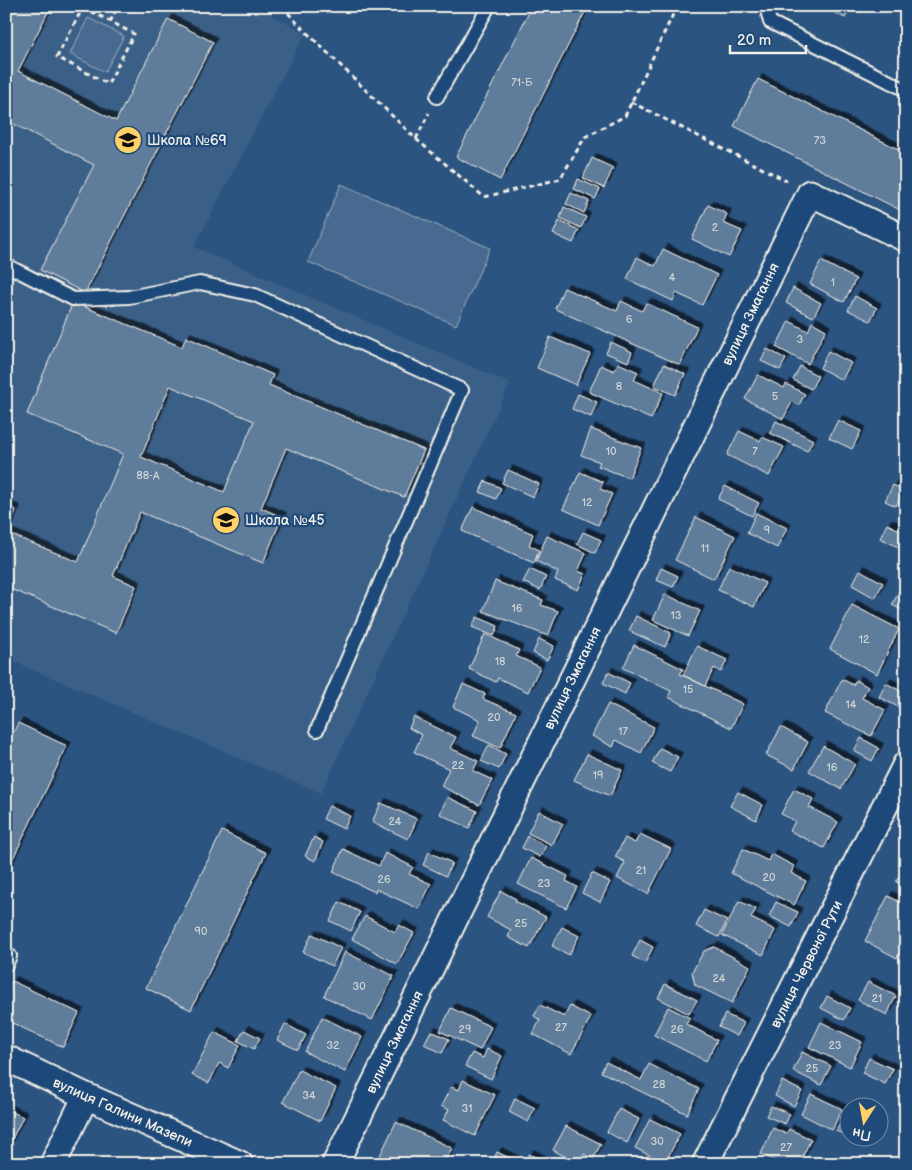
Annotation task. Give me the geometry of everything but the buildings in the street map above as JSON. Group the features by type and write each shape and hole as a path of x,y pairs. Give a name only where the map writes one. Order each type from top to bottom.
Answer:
{"street":[{"path":"810,193 906,239"},
{"name":"вулиця Змагання","path":"335,1164 810,193"},
{"name":"вулиця Червоної Рути","path":"705,1164 906,764"},
{"name":"вулиця Галини Мазепи","path":"6,1058 86,1096 240,1164"},
{"path":"53,1164 86,1096"}],"lane":[{"path":"436,96 489,6"},
{"path":"766,6 770,22 906,90"},
{"path":"6,265 73,299 129,297 200,283 255,295 462,390 317,730"},
{"path":"6,954 10,956 6,965"}],"path":[{"path":"110,22 118,6"},
{"path":"282,6 299,25 416,139 484,197 560,179 585,137 625,116 678,6"},
{"path":"83,7 110,22 134,34 108,84 57,57 83,7"},
{"path":"416,139 436,96"},
{"path":"632,102 810,193"}],"shaded area":[{"name":"Школа №45","path":"6,6 256,6 305,33 194,247 510,383 321,793 6,658"},
{"path":"88,18 124,36 105,72 70,54"},
{"path":"341,184 490,248 456,325 308,262"}],"place":[{"name":"Школа №69","path":"128,140"},
{"name":"Школа №45","path":"226,520"}]}
